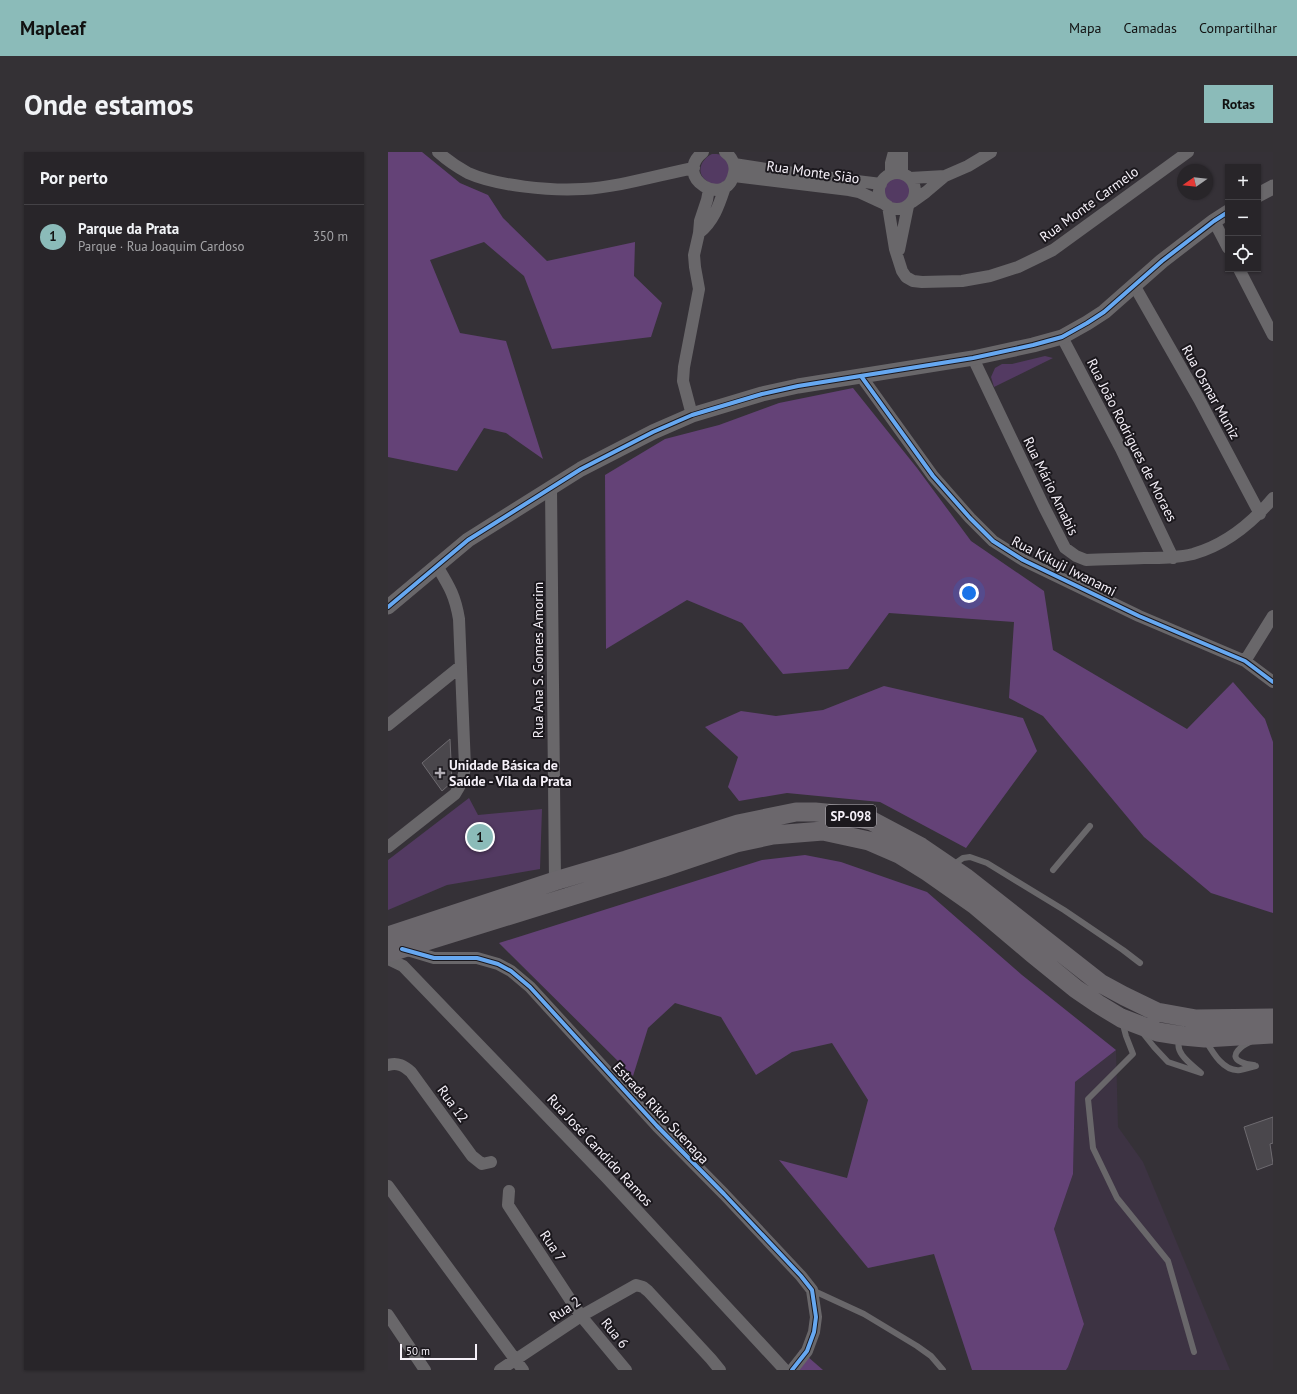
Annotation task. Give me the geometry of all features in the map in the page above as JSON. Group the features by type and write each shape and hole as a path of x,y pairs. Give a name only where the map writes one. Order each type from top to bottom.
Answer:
{"main road":[{"name":"SP-098","path":"388,936 555,881 738,824 796,812 815,812 846,815 872,821 921,847 950,867 1045,939 1100,983 1150,1009 1157,1012 1196,1019 1273,1018"},
{"name":"SP-098","path":"393,953 736,843 774,835 823,831 869,841 905,858 928,872 974,905 1076,989 1098,1004 1129,1021 1158,1032 1204,1038 1270,1035"}],"street":[{"path":"438,152 450,162 469,173 522,187 583,189 609,186 694,168"},
{"path":"699,233 708,226 719,204 725,187 732,180 734,170 732,159 725,152"},
{"path":"894,152 891,163 901,175 915,185 916,191 910,204 901,236 898,259"},
{"path":"901,175 902,152"},
{"path":"945,176 901,175 885,178 880,184 880,197 887,205 897,209 910,204 945,176 968,166 991,152"},
{"name":"Rua Monte Carmelo","path":"887,205 894,244 902,271 906,277 913,281 922,282 962,282 990,276 1018,267 1053,250 1188,152"},
{"path":"701,153 694,168 694,173 699,183 708,189 714,190 725,187"},
{"name":"Rua Monte Sião","path":"734,170 800,174 880,184"},
{"name":"Rua Monte Sião","path":"734,170 849,190 865,194 887,205"},
{"path":"1261,193 1273,187"},
{"path":"692,415 683,381 684,366 699,289 694,255 700,221 707,200 708,189"},
{"path":"388,607 468,540 551,488 612,453 653,432 692,415 762,394 798,386 973,358 1062,337 1104,312 1162,261 1225,214"},
{"path":"1214,221 1225,242"},
{"path":"1241,272 1273,335"},
{"name":"Rua Osmar Muniz","path":"1134,285 1199,399 1260,514"},
{"name":"Rua João Rodrigues de Moraes","path":"1062,337 1121,449 1173,558"},
{"name":"Rua Mário Amabis","path":"973,358 1065,548 1076,556 1086,560 1173,558 1193,554 1215,546 1237,532 1260,514 1273,498"},
{"name":"Rua Kikuji Iwanami","path":"861,376 933,476 970,518 993,541 1023,560 1138,616 1245,661 1273,682"},
{"name":"Rua Ana S. Gomes Amorim","path":"551,488 555,881"},
{"path":"389,843 454,794 464,779 465,767 461,700 461,666 456,603 452,591 437,566"},
{"path":"1245,661 1273,616"},
{"path":"388,725 461,666"},
{"name":"Estrada Rikio Suenaga","path":"393,953 434,958 477,958 498,964 530,987 657,1126 724,1194 801,1276 812,1290"},
{"name":"Rua José Candido Ramos","path":"393,953 607,1178 785,1370"},
{"name":"Rua 12","path":"389,1065 403,1066 410,1072 472,1156 482,1164 491,1162"},
{"path":"388,1186 519,1365"},
{"name":"Rua 7","path":"509,1191 508,1205 582,1316"},
{"name":"Rua 2","path":"500,1370 519,1365 582,1316 636,1285 648,1290 720,1370"},
{"path":"792,1370 807,1352 814,1332 816,1317 812,1290"},
{"path":"388,1315 425,1370"},
{"name":"Rua 6","path":"582,1316 626,1370"}],"lane":[{"path":"1053,870 1090,826"},
{"path":"950,867 963,858 970,857 987,863 1064,910 1140,963"},
{"path":"1129,1021 1168,1062 1201,1073 1182,1055 1179,1049 1179,1039 1184,1036"},
{"path":"1129,1021 1126,1036 1133,1054 1088,1099 1093,1148 1117,1198 1168,1261 1194,1352"},
{"path":"1204,1038 1218,1059 1227,1067 1234,1070 1240,1070 1256,1066 1242,1063 1238,1060 1236,1057 1240,1048 1270,1035"},
{"path":"812,1290 864,1314 918,1346 931,1356 943,1370"}],"shaded area":[{"path":"388,152 422,152 460,183 488,195 503,218 547,261 635,242 634,276 662,303 651,337 552,349 524,276 484,242 430,260 460,333 506,341 543,459 506,433 484,428 457,471 388,457"},
{"path":"712,154 723,156 731,171 723,183 711,184 703,178 701,174 700,170 702,163"},
{"path":"897,176 903,177 911,185 911,197 903,205 897,206 891,205 883,197 882,191 883,185 891,177"},
{"path":"1045,356 1053,358 994,387 991,377 995,368 1002,364 1012,364"},
{"path":"853,388 917,468 971,541 1044,591 1053,650 1187,729 1233,682 1265,719 1273,742 1273,913 1211,893 1144,837 1043,716 1009,698 1014,622 889,613 848,669 783,674 742,623 687,600 606,649 605,475 665,439 719,425 779,403"},
{"path":"884,686 1023,718 1037,751 966,848 880,802 787,793 739,801 728,787 738,757 705,727 741,711 776,716 823,710"},
{"path":"469,798 478,815 542,809 540,869 447,885 388,910 388,860"},
{"path":"805,855 841,862 927,892 1022,975 1116,1050 1075,1082 1073,1174 1054,1229 1084,1324 1066,1370 972,1370 934,1254 868,1268 779,1160 847,1178 868,1100 832,1043 792,1052 756,1075 721,1017 675,1003 648,1028 633,1076 499,943 762,860"},
{"path":"1116,1050 1118,1127 1143,1162 1230,1370 1066,1370 1084,1324 1054,1229 1073,1174 1075,1082"},
{"path":"800,1350 823,1370 788,1370"}],"building":[{"name":"Unidade Básica de Saúde - Vila da Prata","path":"450,739 452,782 442,791 422,763"},
{"path":"1273,1117 1273,1143 1270,1144 1273,1164 1257,1170 1244,1127"}],"cycle path":[{"path":"388,607 468,540 581,469 653,432 692,415 762,394 798,386 973,358 1062,337 1104,312 1162,261 1225,214"},
{"path":"861,376 933,476 970,518 993,541 1023,560 1139,616 1245,661 1273,682"},
{"path":"402,949 434,958 477,958 498,964 511,971 530,987 657,1126 724,1194 801,1276 812,1290 816,1317 814,1332 807,1351 792,1370"}],"place":[{"name":"Unidade Básica de Saúde - Vila da Prata","path":"440,773"},
{"name":"Parque da Prata","path":"480,837"}]}
